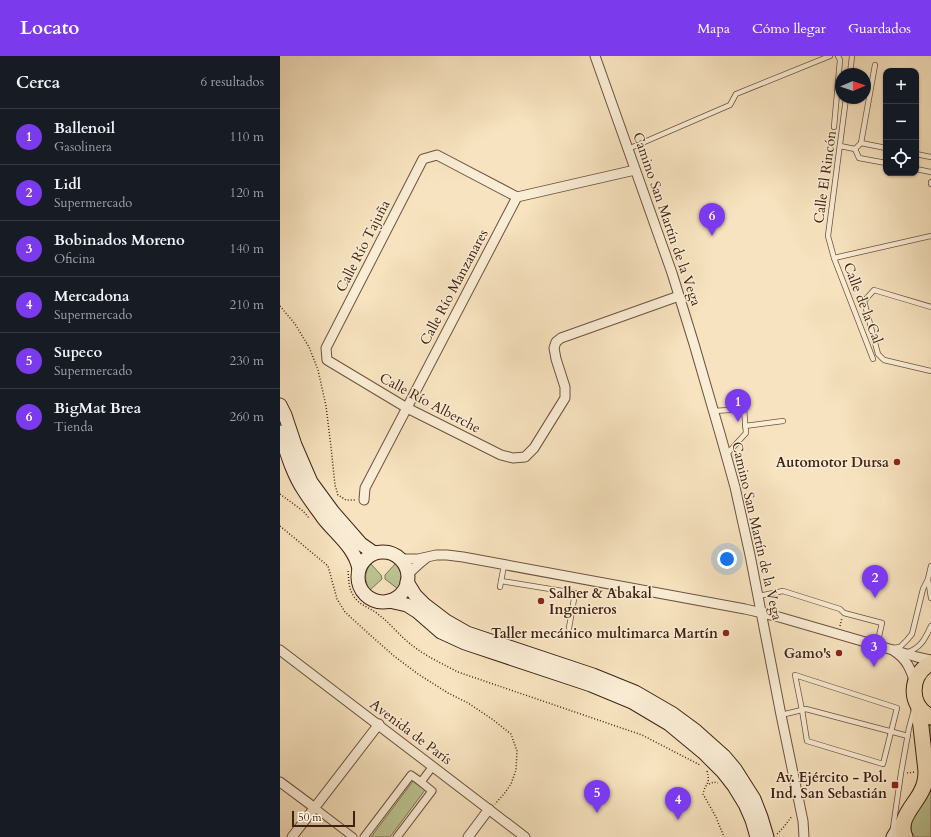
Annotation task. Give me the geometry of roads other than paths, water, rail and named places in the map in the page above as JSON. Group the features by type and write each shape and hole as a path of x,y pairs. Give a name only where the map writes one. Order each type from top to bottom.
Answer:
{"highway":[{"path":"897,836 903,829 905,819 921,794 926,779 922,710 914,690 918,675 922,669 931,663"}],"main road":[{"path":"280,405 311,482 333,512 361,544 374,554"},
{"path":"280,432 282,443 288,459 302,487 324,518 354,553 358,561 358,581 360,587 367,596 381,602 389,601 400,594 407,578"},
{"path":"359,568 366,559 374,554 383,552 392,554 400,559 406,567 407,578 415,595 425,605 446,621 467,633 593,675 635,692 673,714 696,731 735,768 754,800 767,837"},
{"path":"389,601 407,606 418,612 441,632 465,643 591,686 632,702 669,724 704,753 723,772 734,786 745,804 757,837"}],"street":[{"name":"Camino San Martín de la Vega","path":"595,56 679,296 714,411 735,487 803,821 804,837"},
{"name":"Calle Río Tajuña","path":"326,360 326,348 423,159 437,155 517,197"},
{"path":"517,197 635,170"},
{"name":"Calle Río Manzanares","path":"364,500 365,488 517,197"},
{"name":"Calle Río Alberche","path":"326,360 407,408 500,455 513,458 525,457 534,448 565,398 565,387 554,348 556,342 561,338 679,296"},
{"path":"400,559 412,560 429,556 447,555 745,609 931,660"},
{"path":"407,578 420,563 429,556"},
{"path":"890,649 900,655 907,663 915,683"},
{"name":"Avenida de París","path":"280,650 526,837"},
{"path":"292,837 379,724"},
{"path":"421,782 433,766"},
{"path":"364,837 411,775 432,791 397,837"},
{"path":"280,782 353,837"},
{"path":"468,837 489,809"}],"lane":[{"path":"628,149 730,105 736,94 830,56"},
{"path":"834,127 840,60 838,56"},
{"path":"851,68 852,56"},
{"path":"855,149 861,143 875,65"},
{"name":"Calle El Rincón","path":"834,258 828,236 845,104"},
{"path":"861,143 883,147"},
{"path":"840,146 855,149"},
{"path":"855,149 859,158 883,162"},
{"path":"919,155 931,157"},
{"path":"919,170 931,172"},
{"name":"Calle de la Cal","path":"873,359 834,258 931,236"},
{"path":"931,307 874,290 864,300 878,354 884,360 931,371"},
{"path":"714,411 744,409 746,433 726,456"},
{"path":"745,426 783,421"},
{"path":"500,588 504,565"},
{"path":"890,649 900,647 912,634 923,589 928,579 931,566"},
{"path":"928,579 931,598"},
{"path":"501,581 575,593 569,628"},
{"path":"758,596 783,591 840,609 844,613 882,623 877,645"},
{"path":"906,653 912,651 922,643 931,626"},
{"path":"795,675 897,708 883,764 807,741 802,710 795,675"},
{"path":"781,715 806,709 908,736"},
{"path":"897,836 893,826 908,736 913,711 922,710"}],"place":[{"name":"BigMat Brea","path":"712,236"},
{"name":"Ballenoil","path":"738,422"},
{"name":"Automotor Dursa","path":"897,462"},
{"name":"Lidl","path":"875,598"},
{"name":"Salher & Abakal Ingenieros","path":"541,601"},
{"name":"Taller mecánico multimarca Martín","path":"726,633"},
{"name":"Gamo's","path":"839,653"},
{"name":"Bobinados Moreno","path":"874,667"},
{"name":"Av. Ejército - Pol. Ind. San Sebastián","path":"895,785"},
{"name":"Supeco","path":"597,813"},
{"name":"Mercadona","path":"678,820"}]}
